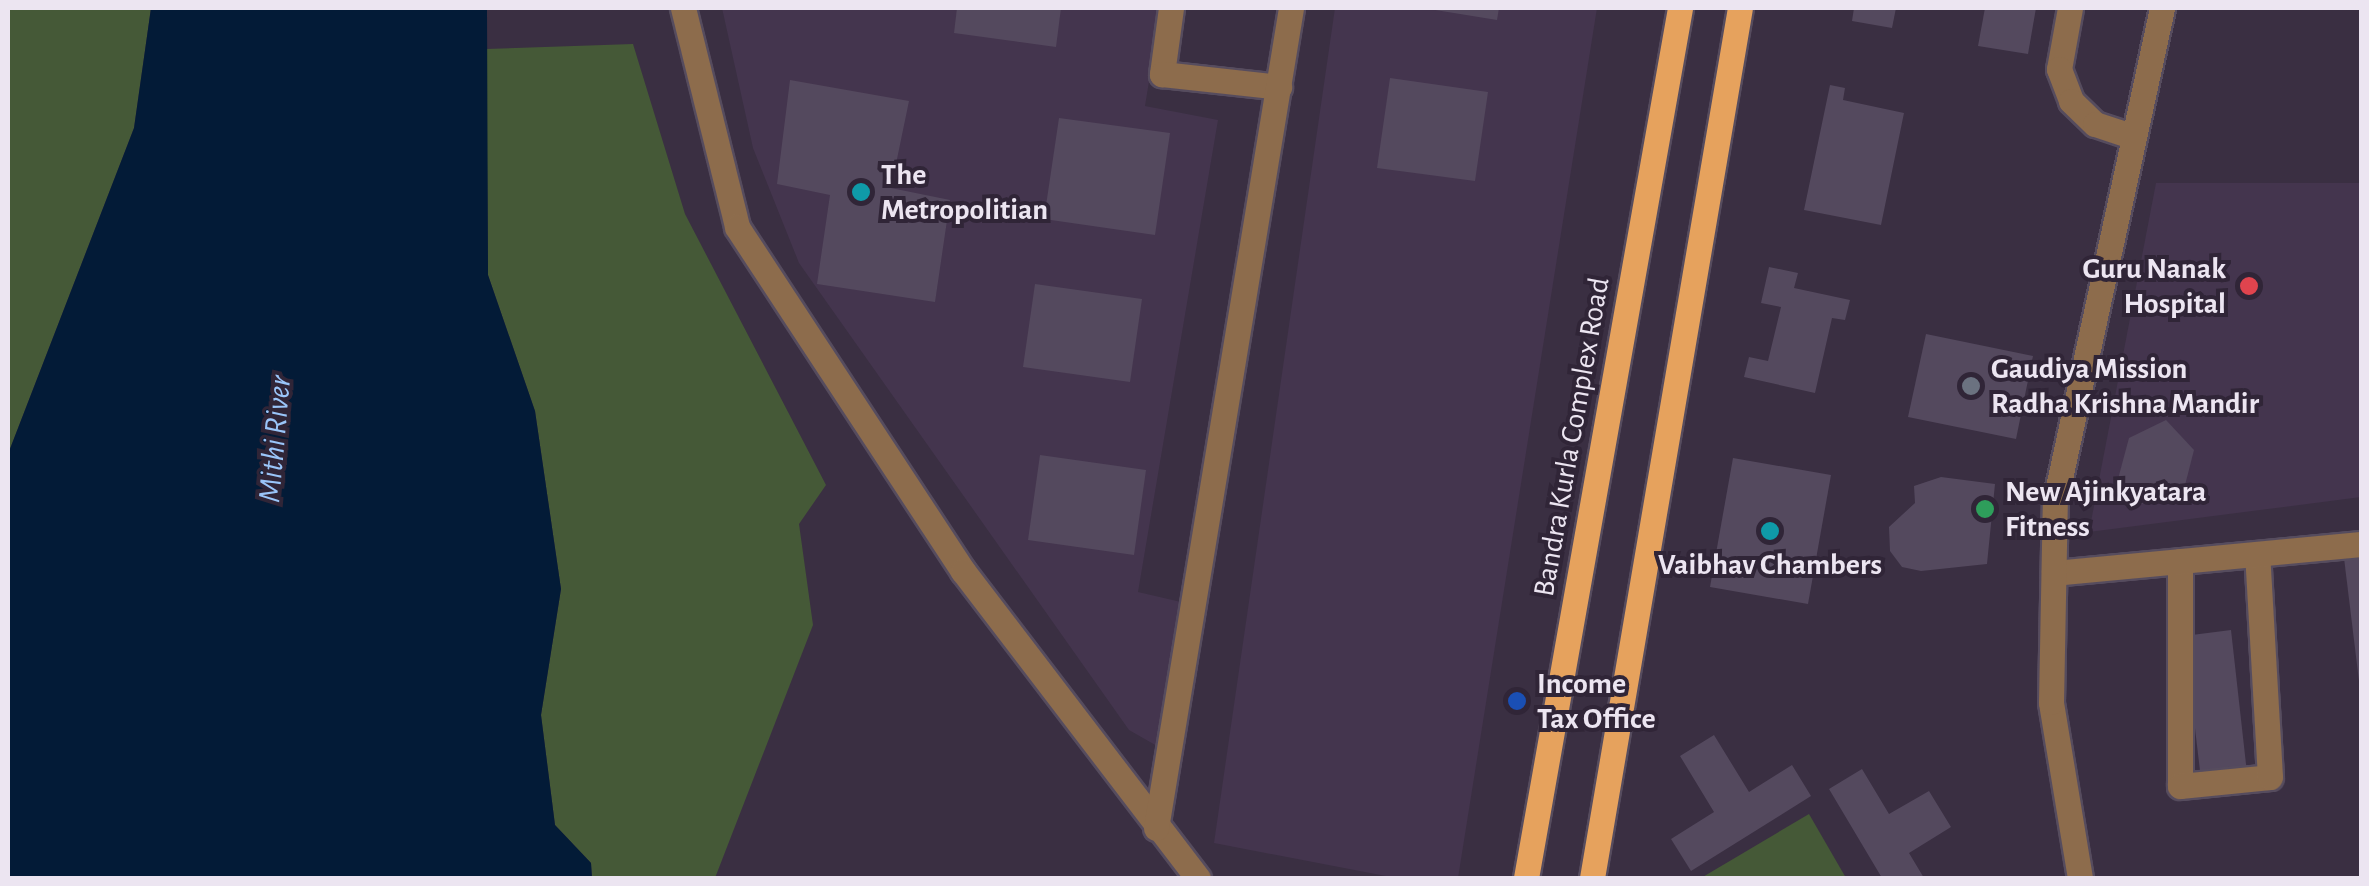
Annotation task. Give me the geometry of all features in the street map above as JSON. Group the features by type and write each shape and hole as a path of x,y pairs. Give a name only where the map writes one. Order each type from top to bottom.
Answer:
{"main road":[{"name":"Bandra Kurla Complex Road","path":"1526,878 1680,8"},
{"path":"1592,878 1740,8"}],"street":[{"path":"683,8 737,227 963,571 1198,878"},
{"path":"1172,8 1162,74 1279,87"},
{"path":"1156,828 1291,8"},
{"path":"2070,8 2059,69 2071,102 2096,124 2134,137"},
{"path":"2080,878 2051,702 2055,501 2162,8"},
{"path":"2054,573 2362,544"},
{"path":"2180,561 2180,786 2270,777 2258,554"}],"shaded area":[{"path":"722,8 1161,8 1145,106 1218,120 1138,592 1181,602 1157,746 1129,730 799,263 753,148"},
{"path":"1335,8 1597,8 1458,878 1396,878 1214,843"},
{"name":"Guru Nanak Hospital","path":"2156,183 2361,183 2361,497 2089,532"}],"green space":[{"path":"8,8 151,8 134,128 8,454"},
{"path":"633,44 685,214 826,485 799,524 813,625 715,878 592,878 591,863 555,825 541,715 561,589 535,411 488,275 486,49"},
{"path":"1809,814 1846,878 1701,878"}],"water":[{"name":"Mithi River","path":"151,8 487,8 488,275 535,411 561,589 541,715 555,825 591,863 592,878 8,878 8,454 134,128"}],"building":[{"path":"957,8 1061,8 1056,47 954,33"},
{"path":"1423,8 1499,8 1497,20"},
{"path":"1854,8 1896,8 1892,28 1852,21"},
{"path":"1985,8 2036,8 2028,54 1978,46"},
{"path":"1390,78 1488,92 1475,181 1377,168"},
{"name":"The Metropolitian","path":"790,80 909,101 891,188 950,200 935,302 817,284 830,195 777,184"},
{"path":"1830,85 1845,88 1843,100 1904,113 1881,225 1804,210"},
{"path":"1059,118 1170,133 1155,235 1044,219"},
{"path":"1769,267 1798,273 1794,288 1850,300 1845,320 1832,318 1815,393 1744,377 1749,357 1768,361 1781,307 1761,303"},
{"path":"1035,284 1142,299 1130,382 1023,367"},
{"name":"Gaudiya Mission Radha Krishna Mandir","path":"1926,334 2033,356 2016,439 1908,417"},
{"path":"2166,420 2194,450 2183,493 2141,504 2118,479 2129,438"},
{"path":"1040,455 1146,470 1134,555 1028,540"},
{"name":"Vaibhav Chambers","path":"1733,458 1831,475 1808,604 1710,587"},
{"path":"1941,477 1995,484 1987,564 1921,571 1902,567 1890,551 1889,527 1915,503 1914,486"},
{"path":"2362,555 2362,680 2359,681 2344,558"},
{"path":"2231,630 2247,773 2201,779 2184,636"},
{"path":"1714,735 1749,792 1792,765 1811,796 1691,871 1671,839 1714,812 1680,756"},
{"path":"1862,769 1889,814 1929,791 1951,827 1909,853 1924,878 1882,878 1829,789"}],"place":[{"name":"The Metropolitian","path":"861,192"},
{"name":"Guru Nanak Hospital","path":"2249,286"},
{"name":"Gaudiya Mission Radha Krishna Mandir","path":"1971,386"},
{"name":"New Ajinkyatara Fitness","path":"1985,509"},
{"name":"Vaibhav Chambers","path":"1770,531"},
{"name":"Income Tax Office","path":"1517,701"}]}
